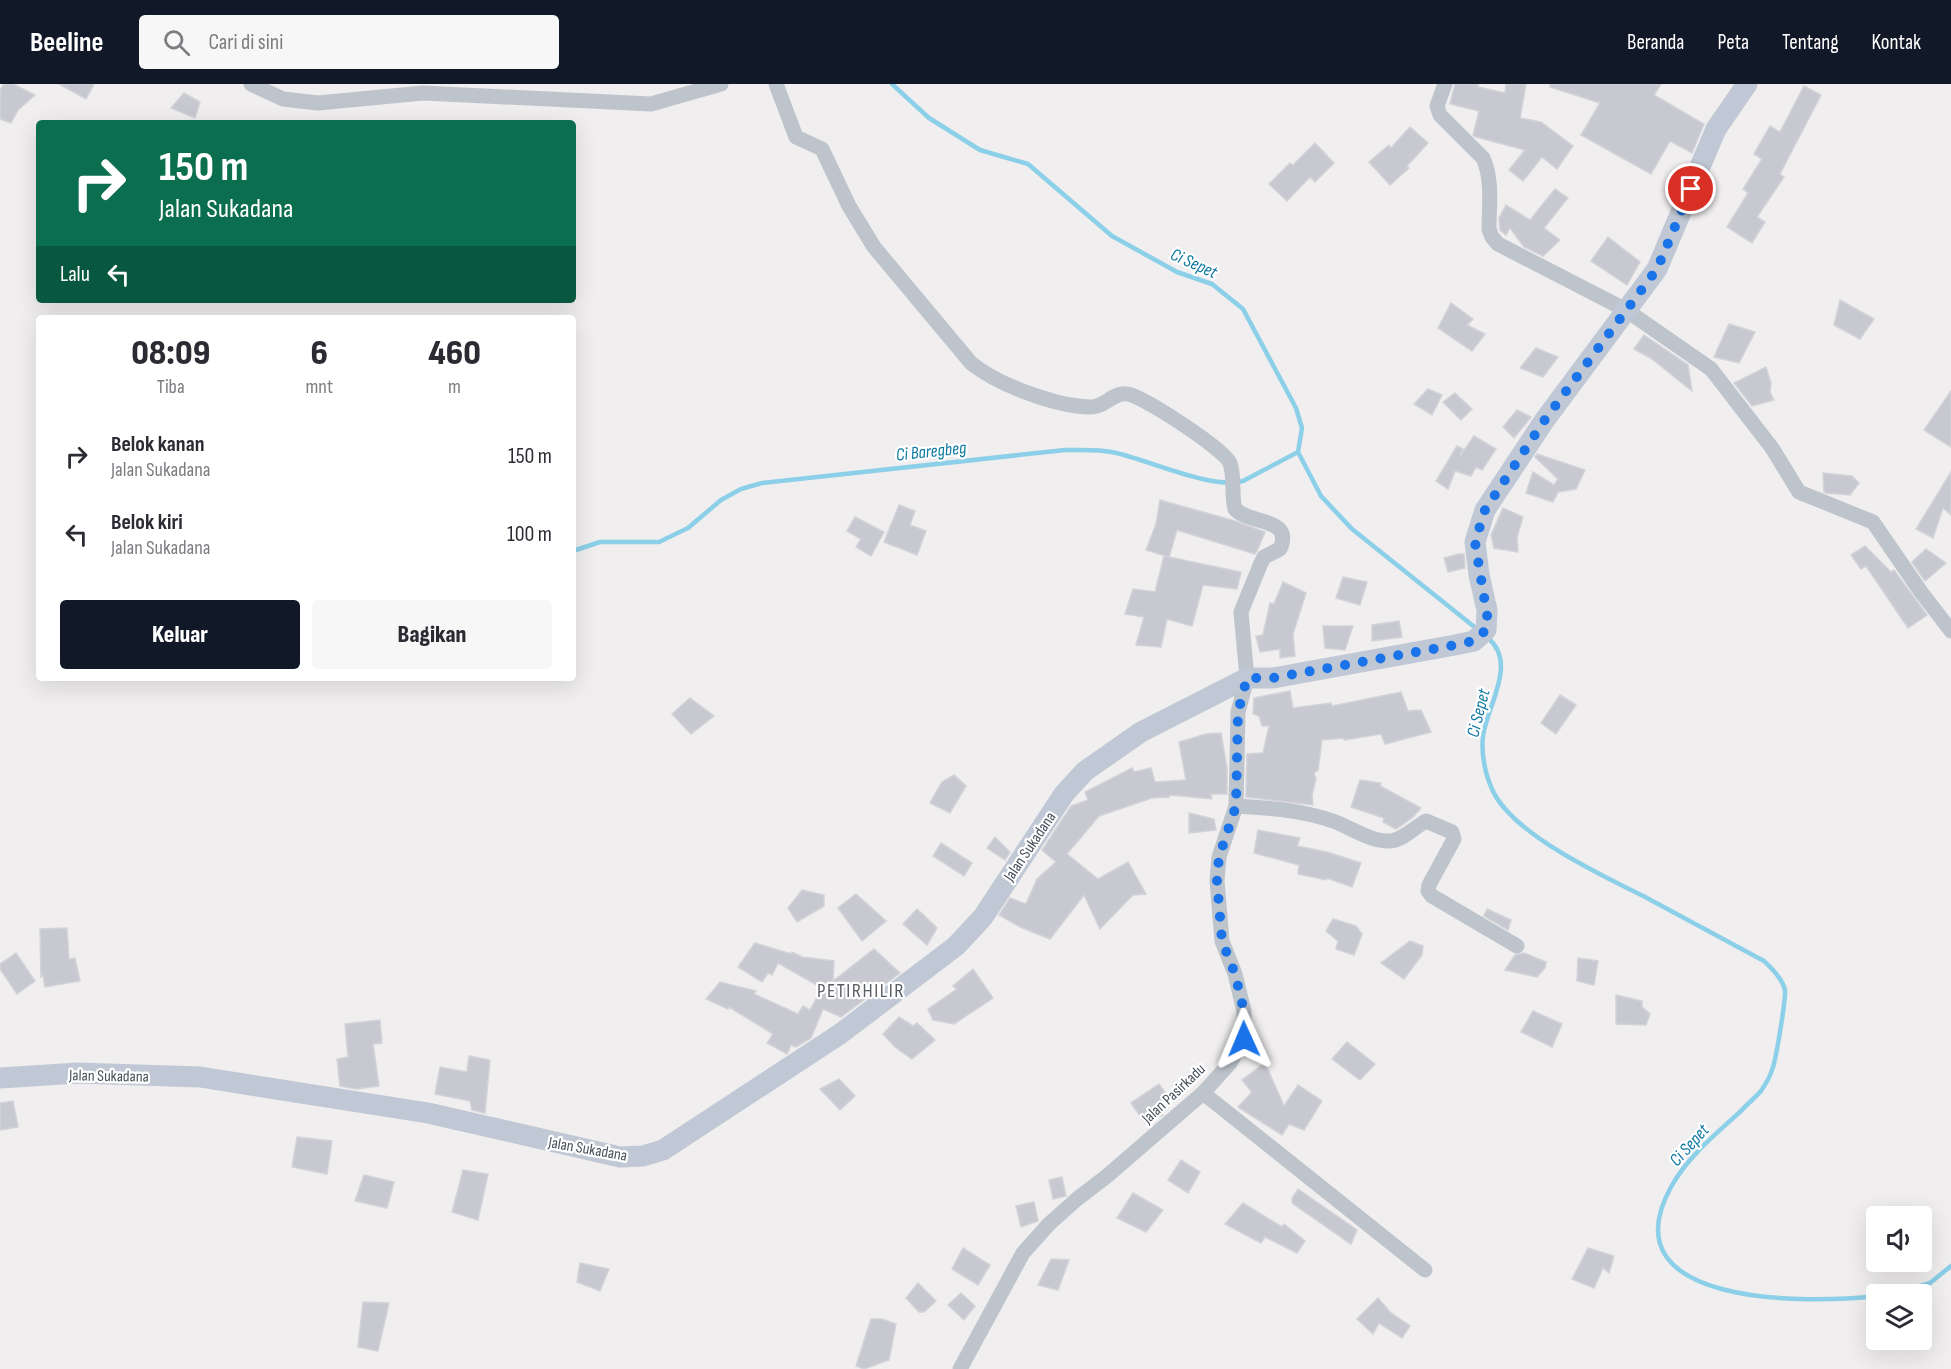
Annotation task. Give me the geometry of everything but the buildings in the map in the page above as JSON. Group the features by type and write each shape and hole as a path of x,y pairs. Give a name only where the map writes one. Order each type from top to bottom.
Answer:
{"main road":[{"name":"Jalan Sukadana","path":"0,1078 78,1073 200,1077 428,1113 620,1157 643,1156 663,1150 840,1034 956,946 983,916 1064,794 1085,771 1141,732 1247,678 1273,678 1480,635 1488,621 1475,542 1485,510 1544,421 1657,269 1716,129 1747,84"}],"street":[{"path":"251,84 282,99 318,104 423,93 651,104 721,84"},
{"path":"776,84 796,137 822,149 849,206 874,247 970,363 985,375 1001,382 1046,398 1092,407 1122,394 1130,394 1158,409 1225,454 1232,476 1235,509 1238,513 1277,526 1282,531 1284,539 1280,549 1264,557 1241,612 1247,678"},
{"path":"1445,84 1437,106 1440,115 1483,158 1487,167 1490,180 1489,229 1498,244 1626,310 1711,369 1772,448 1798,492 1873,522 1951,631"},
{"name":"Jalan Pasirkadu","path":"960,1369 1023,1253 1049,1224 1077,1199 1203,1093 1230,1063 1244,1039 1244,1011 1235,974 1222,941 1217,881 1219,857 1236,806 1238,712 1247,678"},
{"path":"1236,806 1290,809 1333,821 1371,837 1389,841 1426,821 1452,832 1454,839 1428,891 1432,896 1518,946"},
{"path":"1203,1093 1425,1270"}],"waterway":[{"name":"Ci Sepet","path":"892,84 929,118 980,150 1028,164 1112,236 1177,272 1212,284 1243,309 1296,408 1302,428 1298,452 1321,496 1352,529 1477,629"},
{"name":"Ci Baregbeg","path":"576,550 600,542 659,542 688,528 721,500 741,489 762,483 1065,450 1112,452 1197,478 1230,483 1243,481 1298,452"},
{"name":"Ci Sepet","path":"1488,638 1497,648 1501,672 1483,736 1483,756 1492,789 1502,806 1518,822 1560,852 1764,961 1784,986 1776,1055 1766,1084 1757,1096 1694,1155 1671,1187 1658,1226 1666,1256 1689,1276 1724,1290 1764,1297 1845,1299 1866,1297"},
{"name":"Ci Sepet","path":"1927,1284 1951,1266"}],"district":[{"name":"PETIRHILIR","path":"861,990"}],"route":[{"path":"1244,1039 1244,1011 1235,974 1222,941 1217,881 1219,857 1227,839 1236,806 1238,712 1247,678 1273,678 1455,645 1474,641 1486,630 1487,610 1479,576 1475,542 1485,510 1544,421 1657,269 1691,189"}]}
